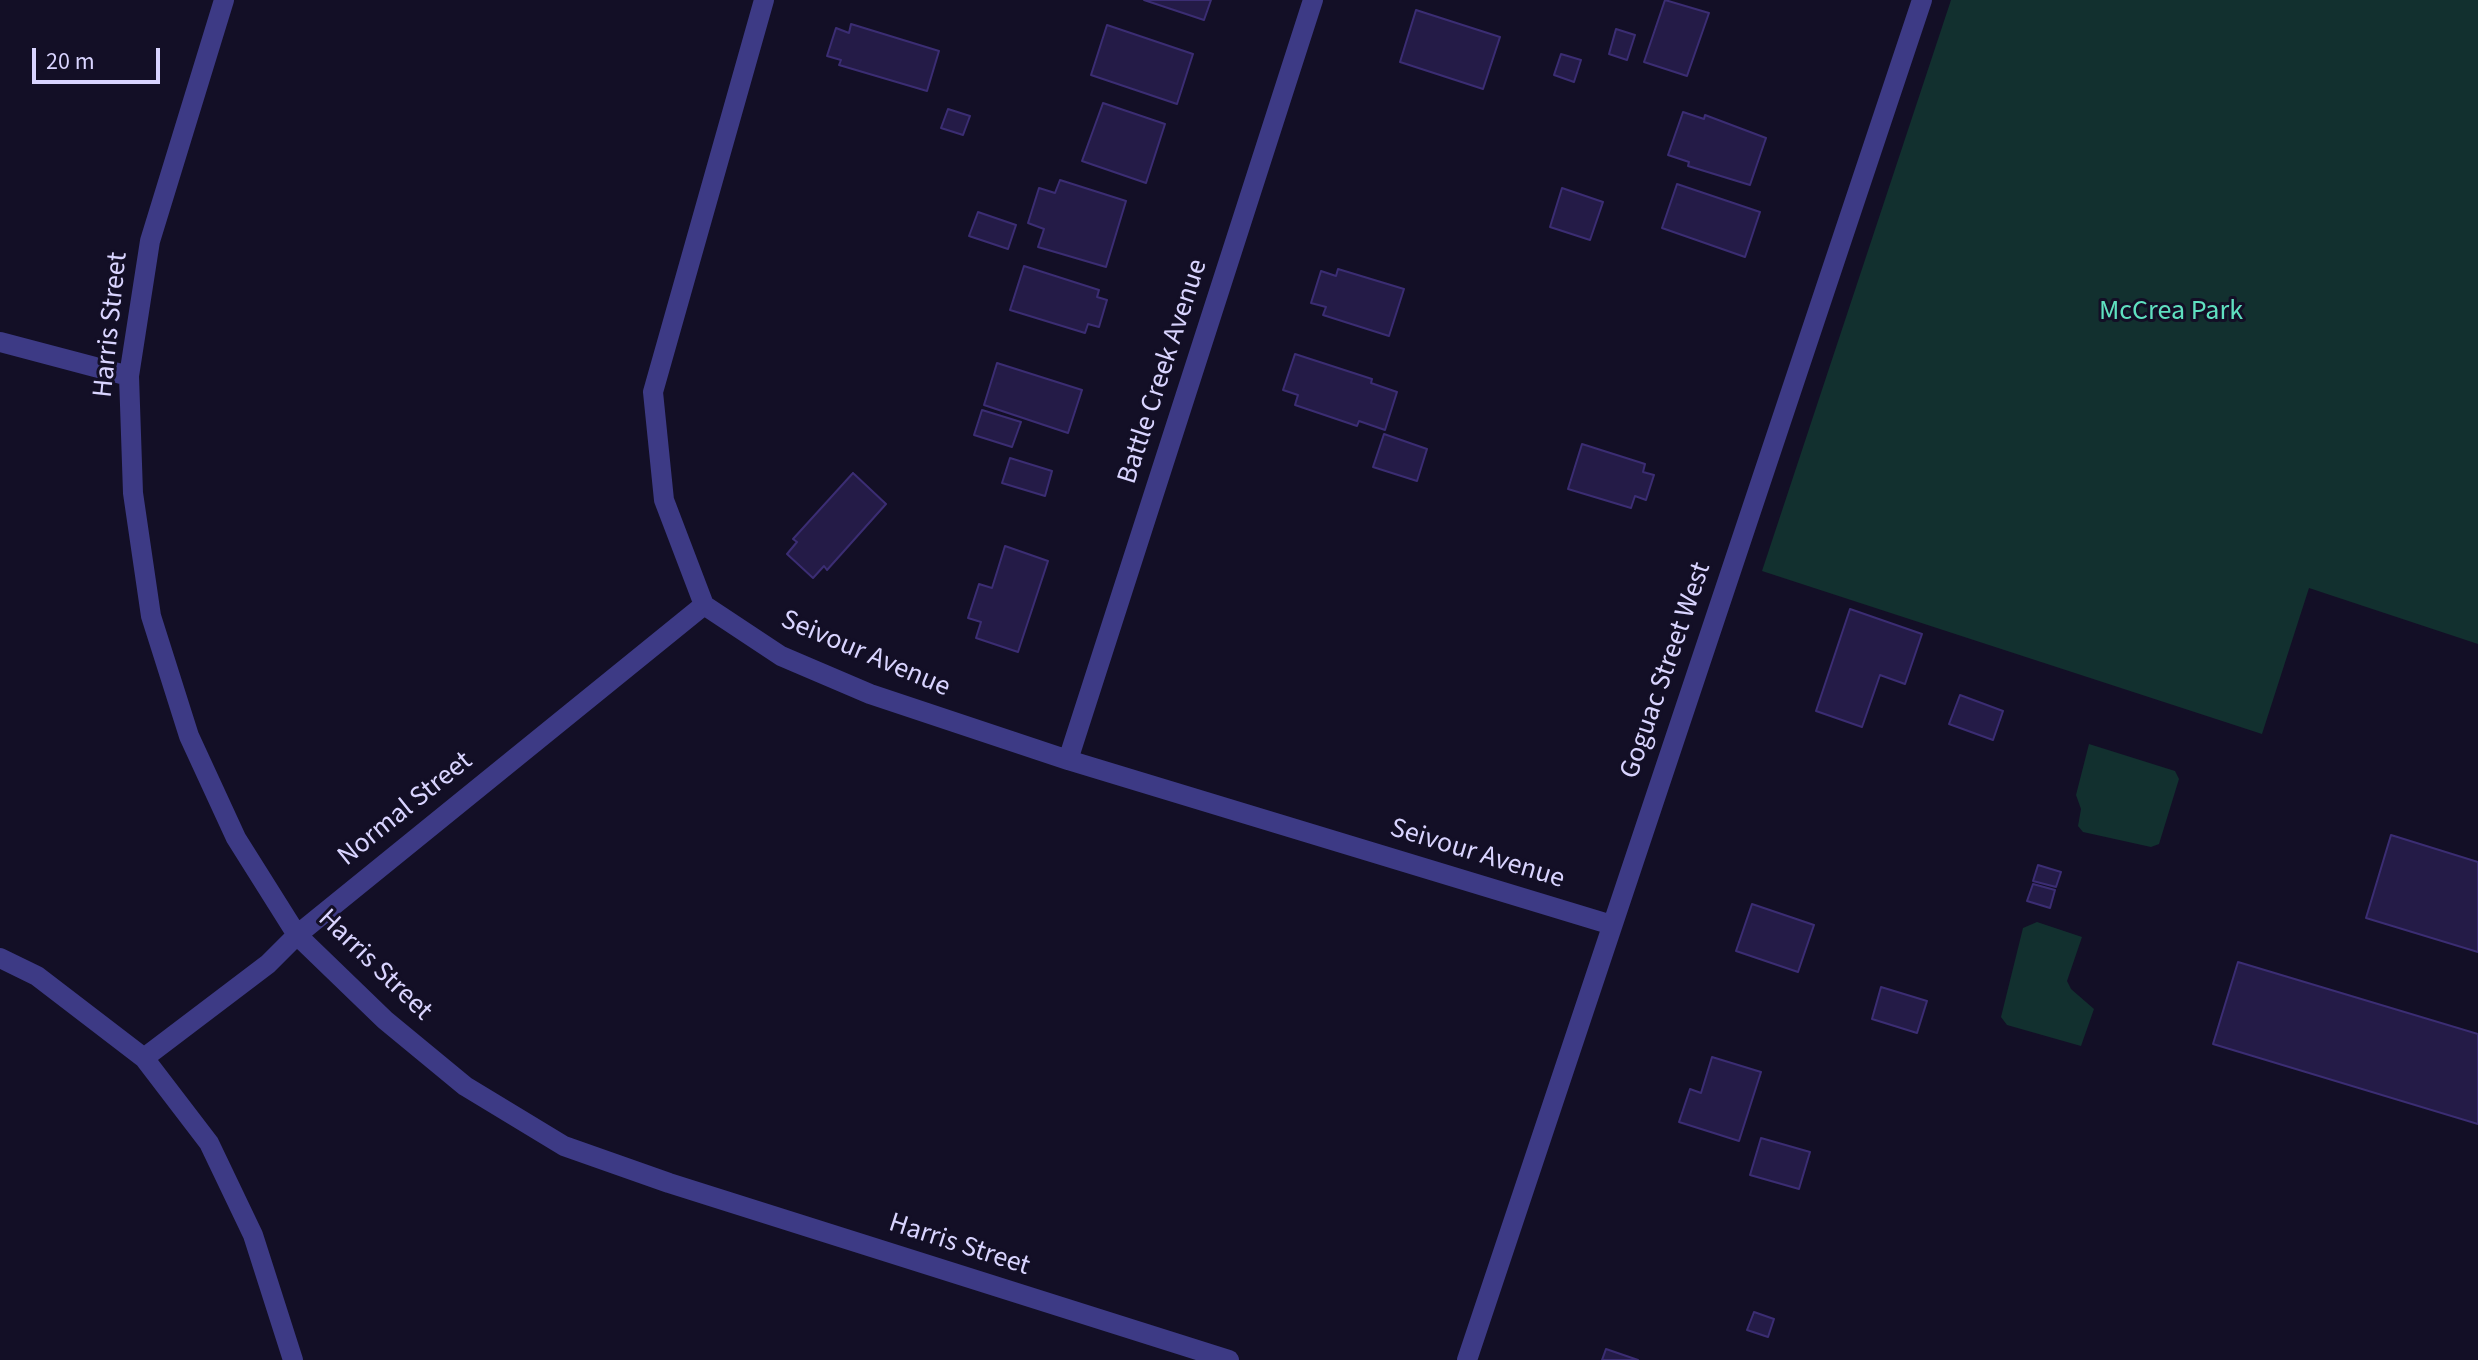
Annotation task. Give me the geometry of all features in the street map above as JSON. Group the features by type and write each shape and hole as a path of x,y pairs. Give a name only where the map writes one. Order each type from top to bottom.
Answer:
{"street":[{"name":"Harris Street","path":"224,0 150,241 129,376 133,493 151,616 189,736 236,838 297,935 385,1020 465,1086 564,1146 669,1183 1229,1360"},
{"path":"704,605 664,500 653,392 764,0"},
{"name":"Battle Creek Avenue","path":"1068,760 1313,0"},
{"name":"Goguac Street West","path":"1467,1360 1922,0"},
{"path":"0,342 129,376"},
{"name":"Seivour Avenue","path":"704,605 794,662 870,694 1068,760 1612,925"},
{"name":"Normal Street","path":"144,1058 268,964 297,935 704,605"},
{"path":"0,958 37,976 144,1058 209,1143 253,1235 293,1360"}],"green space":[{"name":"McCrea Park","path":"1951,0 2478,0 2478,644 2309,588 2262,734 1762,571"},
{"path":"2089,744 2175,771 2179,779 2159,844 2151,847 2083,832 2078,826 2081,809 2076,795"},
{"path":"2037,922 2082,937 2067,981 2071,989 2094,1009 2081,1046 2007,1025 2001,1017 2023,928"}],"building":[{"path":"1144,0 1211,0 1204,20"},
{"path":"1665,0 1709,13 1687,76 1644,62"},
{"path":"1416,10 1500,37 1483,89 1400,62"},
{"path":"851,24 939,51 927,91 839,65 841,60 827,56 836,28 849,33"},
{"path":"1107,25 1193,54 1177,104 1091,75"},
{"path":"1616,29 1635,35 1627,60 1609,54"},
{"path":"1561,54 1581,60 1574,82 1554,75"},
{"path":"1103,103 1165,124 1146,183 1082,161"},
{"path":"948,109 970,116 963,135 941,128"},
{"path":"1683,112 1704,119 1705,115 1766,138 1750,185 1688,166 1689,162 1668,155"},
{"path":"1060,180 1126,201 1106,267 1038,247 1044,229 1028,223 1039,188 1055,193"},
{"path":"1677,184 1760,212 1745,257 1662,228"},
{"path":"1562,188 1603,202 1590,240 1550,227"},
{"path":"978,212 1016,225 1008,249 969,236"},
{"path":"1024,266 1099,290 1097,297 1107,300 1099,327 1088,324 1085,333 1010,310"},
{"path":"1338,269 1404,289 1389,336 1323,315 1326,307 1311,303 1321,271 1336,276"},
{"path":"1295,354 1372,379 1371,383 1397,392 1385,430 1359,421 1357,426 1295,405 1298,395 1283,390"},
{"path":"997,363 1082,390 1068,433 984,405"},
{"path":"982,410 1021,422 1012,447 974,435"},
{"path":"1384,434 1427,449 1417,481 1373,467"},
{"path":"1582,444 1645,464 1643,472 1654,475 1646,500 1635,496 1631,508 1568,489"},
{"path":"1010,458 1052,471 1045,496 1002,483"},
{"path":"853,473 886,504 827,570 824,566 813,578 787,554 797,542 793,539"},
{"path":"1005,546 1048,561 1018,652 976,638 981,622 968,618 979,584 992,588"},
{"path":"1850,609 1922,634 1905,684 1880,675 1862,727 1816,711"},
{"path":"1960,695 2003,711 1993,740 1949,724"},
{"path":"2391,835 2478,862 2478,952 2366,918"},
{"path":"2038,865 2061,872 2056,887 2033,881"},
{"path":"2033,884 2055,890 2050,908 2027,901"},
{"path":"1752,904 1814,925 1798,972 1736,951"},
{"path":"2238,962 2478,1034 2478,1124 2213,1044"},
{"path":"1881,987 1927,1001 1917,1033 1872,1019"},
{"path":"1712,1057 1761,1072 1739,1141 1679,1122 1690,1089 1701,1093"},
{"path":"1761,1138 1810,1152 1799,1189 1750,1175"},
{"path":"1754,1312 1774,1319 1768,1337 1747,1330"},
{"path":"1606,1349 1638,1360 1602,1360"}]}
